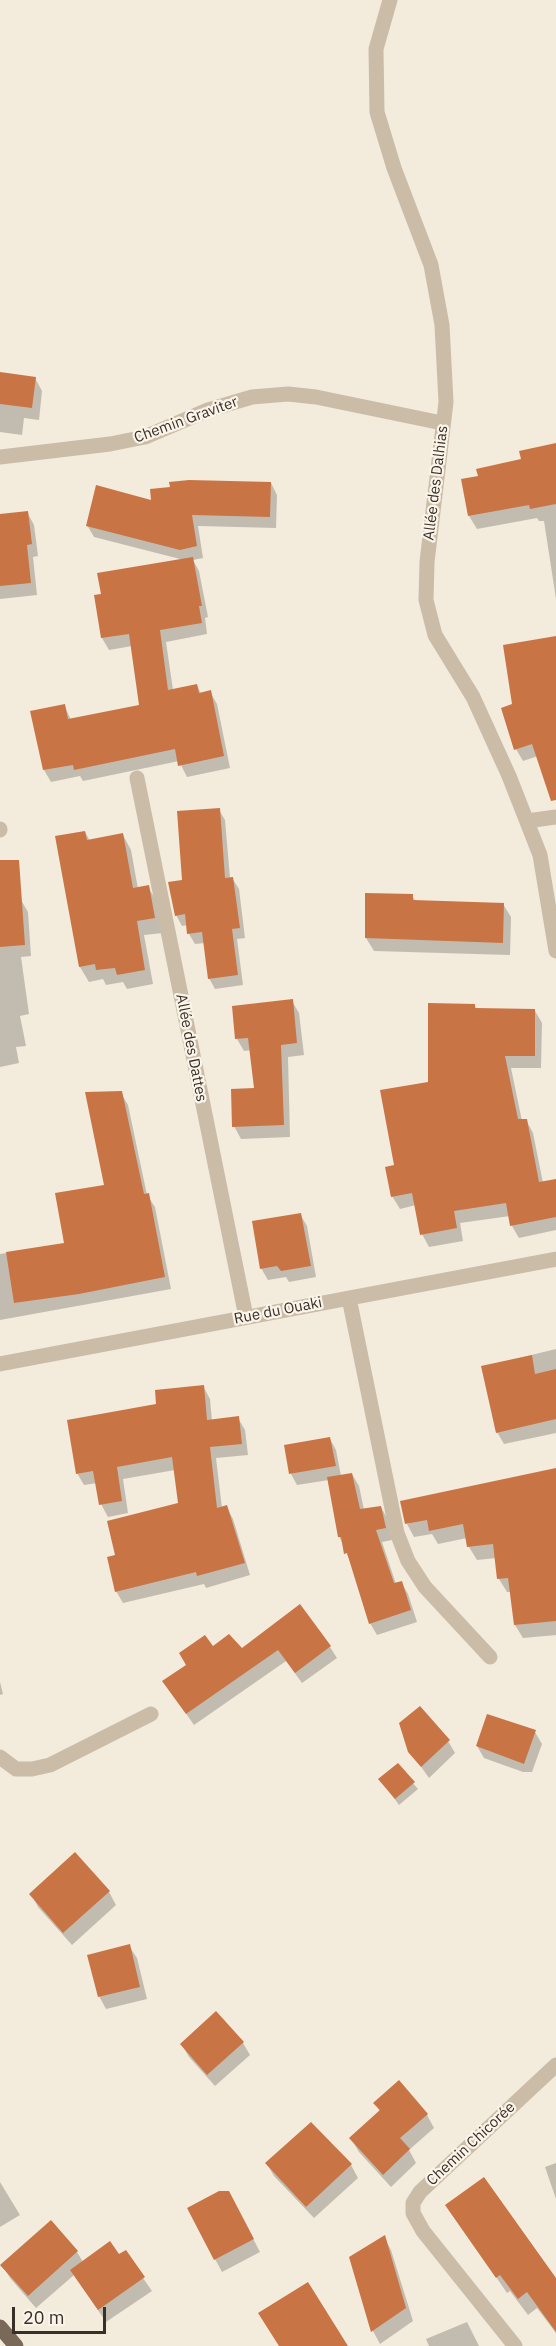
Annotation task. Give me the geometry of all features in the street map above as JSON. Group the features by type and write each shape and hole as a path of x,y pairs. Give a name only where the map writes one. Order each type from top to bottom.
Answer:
{"main road":[{"path":"0,2327 16,2346"}],"street":[{"name":"Allée des Dalhias","path":"390,0 376,49 377,112 394,168 431,265 442,325 446,402 427,562 426,600 435,635 473,697 540,855 556,951"},
{"name":"Chemin Graviter","path":"0,457 110,444 145,437 207,410 252,397 288,394 442,423"},
{"name":"Allée des Dattes","path":"137,778 246,1317"},
{"path":"527,821 556,817"},
{"name":"Rue du Ouaki","path":"0,1364 556,1259"},
{"path":"349,1298 397,1533 408,1561 424,1587 490,1657"},
{"path":"0,1757 16,1769 33,1769 50,1765 151,1714"},
{"name":"Chemin Chicorée","path":"515,2346 423,2231 413,2213 413,2203 420,2192 556,2065"}],"building":[{"path":"0,372 36,377 32,408 0,404"},
{"path":"556,443 556,504 530,509 529,505 468,516 461,479 478,476 476,469 521,459 519,451"},
{"path":"189,480 271,482 270,517 192,515 197,546 180,550 86,526 96,485 151,500 150,489 170,487 169,482"},
{"path":"28,511 32,544 27,545 31,583 0,586 0,514"},
{"path":"193,557 202,606 199,606 202,623 160,630 168,690 197,684 199,693 211,690 224,756 178,766 175,749 74,770 73,765 43,770 30,711 65,704 68,719 139,705 129,634 101,638 94,595 101,594 97,573"},
{"path":"556,636 556,800 551,801 532,744 514,750 501,708 512,704 503,645"},
{"path":"220,808 225,878 233,877 240,928 232,929 238,975 208,979 202,932 187,934 185,914 175,916 168,882 182,880 177,811"},
{"path":"85,831 87,840 123,833 133,888 149,885 155,918 137,921 145,970 117,975 115,968 96,970 95,964 79,967 55,836"},
{"path":"0,860 19,860 25,945 0,947"},
{"path":"365,893 413,894 413,900 504,903 503,943 365,938"},
{"path":"293,999 297,1043 281,1045 284,1125 232,1127 231,1089 254,1088 248,1038 235,1039 232,1006"},
{"path":"428,1003 475,1004 475,1008 535,1009 535,1056 505,1056 518,1119 527,1119 539,1182 556,1179 556,1217 510,1226 506,1203 454,1211 457,1228 420,1235 412,1193 391,1197 385,1167 394,1165 380,1090 428,1082"},
{"path":"122,1091 144,1194 149,1193 165,1277 79,1294 14,1303 6,1252 64,1243 55,1193 104,1185 85,1092"},
{"path":"301,1213 311,1266 281,1271 277,1266 260,1269 252,1221"},
{"path":"532,1355 535,1374 556,1369 556,1419 496,1433 481,1366"},
{"path":"204,1385 207,1420 239,1416 242,1444 210,1447 217,1508 227,1505 245,1563 197,1576 196,1572 115,1592 107,1557 115,1555 107,1521 178,1503 172,1457 117,1467 122,1501 99,1505 93,1471 76,1474 67,1420 156,1404 155,1390"},
{"path":"330,1437 336,1466 289,1474 284,1445"},
{"path":"556,1468 556,1621 514,1625 508,1578 497,1579 493,1544 467,1547 463,1524 429,1531 427,1520 405,1524 400,1501"},
{"path":"352,1473 360,1509 381,1506 386,1528 376,1530 394,1583 402,1581 411,1610 369,1624 347,1553 344,1554 341,1537 338,1537 327,1477"},
{"path":"300,1604 331,1646 295,1673 278,1650 186,1714 162,1681 186,1665 179,1653 205,1635 213,1646 229,1634 242,1648"},
{"path":"420,1706 450,1740 421,1767 408,1752 399,1723"},
{"path":"487,1714 536,1730 524,1764 476,1746"},
{"path":"398,1763 415,1782 395,1799 378,1779"},
{"path":"75,1852 110,1891 63,1933 29,1894"},
{"path":"130,1944 140,1987 98,1997 87,1955"},
{"path":"216,2011 244,2042 207,2075 180,2044"},
{"path":"399,2080 428,2114 400,2138 410,2149 383,2175 349,2138 380,2110 373,2103"},
{"path":"311,2122 352,2164 306,2207 265,2163"},
{"path":"484,2177 556,2278 556,2332 527,2292 518,2299 500,2275 496,2278 445,2205"},
{"path":"219,2191 229,2191 254,2239 214,2260 187,2208"},
{"path":"51,2220 78,2251 28,2296 0,2265"},
{"path":"385,2235 406,2308 371,2332 349,2257"},
{"path":"110,2241 119,2254 126,2250 145,2277 98,2310 70,2270"},
{"path":"308,2282 348,2346 279,2346 258,2313"}]}
